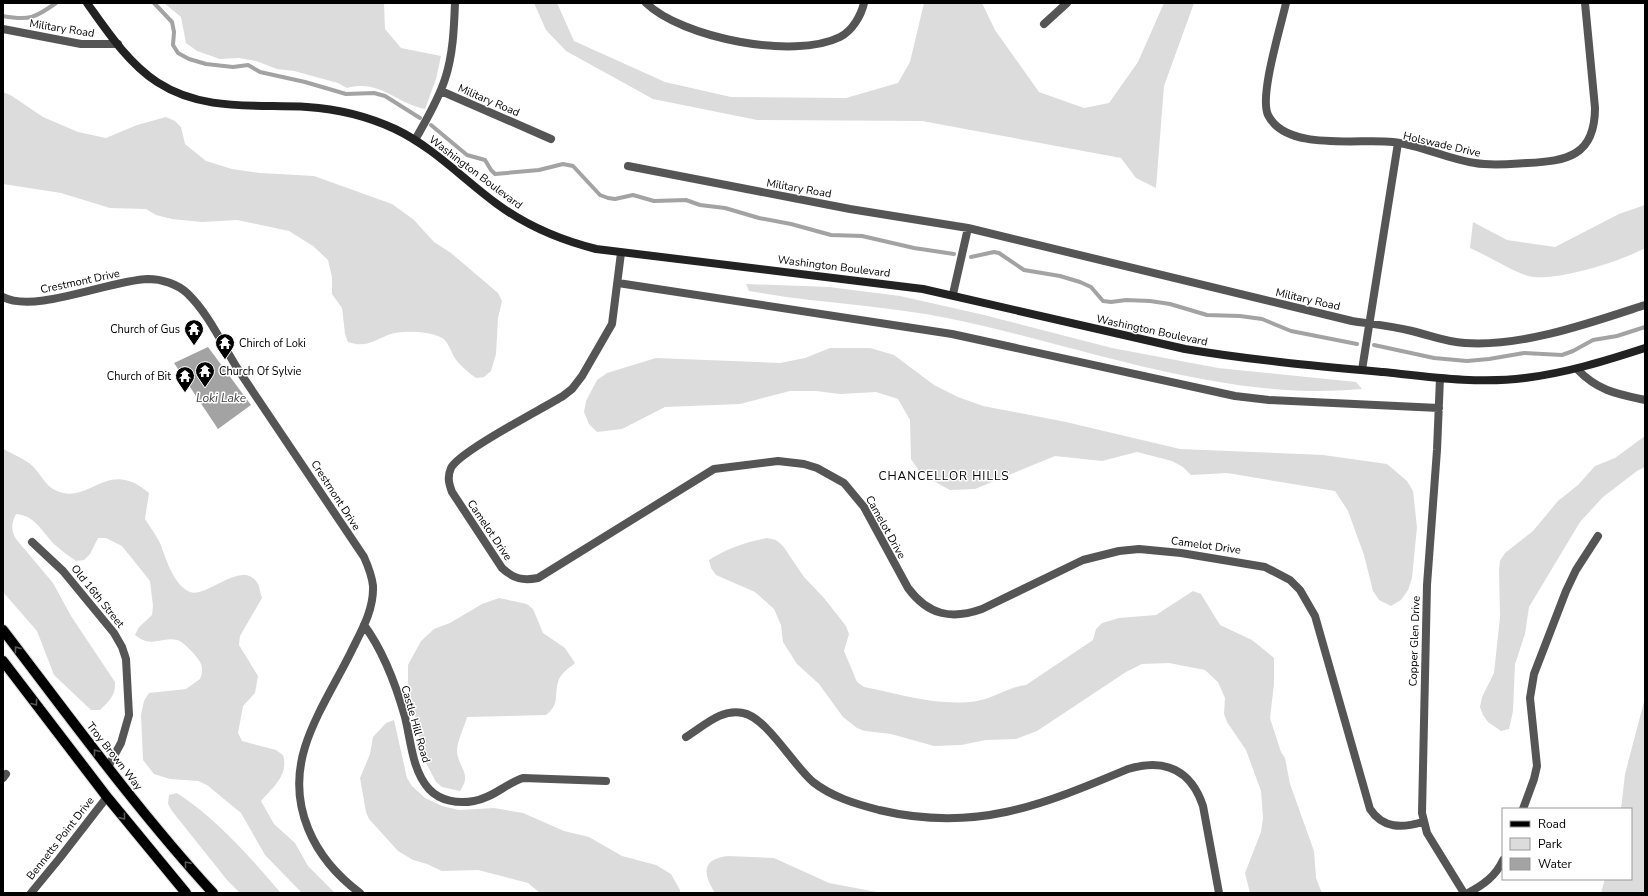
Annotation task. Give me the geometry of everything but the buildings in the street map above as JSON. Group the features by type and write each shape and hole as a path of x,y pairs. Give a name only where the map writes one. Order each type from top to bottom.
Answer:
{"main road":[{"name":"Troy Brown Way","path":"3,630 108,767 189,867 213,893"},
{"path":"3,661 107,797 186,893"}],"street":[{"name":"Washington Boulevard","path":"87,3 135,64 157,81 176,92 195,99 231,105 301,106 331,109 377,121 415,140 498,205 534,227 576,244 621,253 856,279 953,294 1185,350 1228,356 1440,378 1471,380 1524,379 1577,369 1645,348"},
{"path":"415,140 441,91 450,61 455,3"},
{"path":"646,3 656,12 710,36 752,44 779,46 819,43 840,37 850,29 864,3"},
{"path":"1044,24 1067,3"},
{"path":"1286,3 1265,95 1267,115 1272,123 1293,135 1324,141 1398,142"},
{"name":"Holswade Drive","path":"1362,370 1398,142 1476,164 1496,165 1558,161 1571,156 1582,149 1589,140 1595,120 1585,3"},
{"name":"Military Road","path":"3,29 81,44 118,44"},
{"name":"Military Road","path":"441,91 551,139"},
{"name":"Military Road","path":"628,166 850,209 968,228 1369,324 1411,331 1454,342 1466,343 1504,341 1550,333 1645,305"},
{"path":"953,294 968,228"},
{"name":"Camelot Drive","path":"621,253 614,313 607,334 572,389 563,396 467,453 451,468 448,476 452,492 502,568 510,575 518,579 528,580 542,576 714,469 778,461 804,464 817,468 844,483 864,507 908,588 915,598 925,606 951,615 966,614 982,609 1083,560 1119,551 1160,550 1264,567 1284,577 1300,590 1315,616 1370,809 1375,817 1392,826 1412,825 1423,822"},
{"name":"Crestmont Drive","path":"3,297 16,302 38,301 147,279 166,281 186,292 199,307 364,557 373,585 371,606 364,625 311,732 302,758 300,785 303,815 314,842 332,867 360,893"},
{"path":"618,283 952,334 1235,396 1276,401 1347,402 1439,408"},
{"path":"1577,369 1590,382 1599,387 1610,392 1645,400"},
{"name":"Copper Glen Drive","path":"1440,378 1427,585 1422,813 1423,822 1432,843 1464,893"},
{"path":"1523,808 1537,766 1530,698 1534,674 1569,584 1579,565 1598,536"},
{"name":"Old 16th Street","path":"32,542 63,571 114,633 122,647 126,659 129,715 121,743 108,767"},
{"name":"Castle Hill Road","path":"364,625 380,648 388,667 404,716 416,766 428,788 436,795 447,801 474,802 486,798 523,778 606,781"},
{"path":"686,737 723,714 743,713 756,719 806,776 831,794 882,810 930,818 971,818 1009,812 1059,798 1128,769 1139,766 1161,765 1183,774 1199,792 1203,806 1219,893"},
{"name":"Bennetts Point Drive","path":"31,893 107,797"},
{"path":"1468,893 1489,880 1502,863"}],"green space":[{"path":"164,3 384,3 385,29 401,48 441,56 436,79 425,109 414,106 378,89 359,86 347,88 338,83 294,71 277,69 256,61 239,58 220,59 197,51 186,43 181,17"},
{"path":"534,3 557,3 574,41 665,82 731,97 846,98 898,83 910,62 924,3 982,3 995,30 1039,92 1084,108 1109,103 1138,62 1164,3 1194,3 1164,86 1156,188 1136,178 1121,158 922,121 757,120 653,99 566,51 546,30"},
{"path":"3,92 12,96 43,117 78,132 106,138 137,125 166,117 175,121 181,127 185,144 206,161 232,169 260,173 314,176 392,204 414,220 434,242 451,253 498,293 502,301 498,318 496,354 491,371 484,377 476,378 457,361 446,341 428,333 400,332 393,333 365,344 354,344 348,342 345,334 342,308 332,294 332,277 328,260 313,246 289,231 237,220 202,222 172,219 156,215 146,209 110,208 61,193 3,184"},
{"path":"1645,205 1645,248 1621,259 1587,270 1554,276 1528,276 1470,248 1473,222 1507,240 1555,247 1619,214"},
{"path":"746,284 829,287 900,296 984,315 1112,348 1218,368 1356,382 1362,389 1309,391 1257,387 1205,380 1153,369 947,318 898,310 749,291"},
{"path":"830,348 870,348 894,355 934,385 958,397 983,406 1066,422 1180,449 1323,455 1387,464 1407,481 1413,491 1417,527 1412,578 1408,590 1401,600 1391,606 1379,600 1373,591 1364,555 1348,511 1335,491 1227,473 1191,475 1183,467 1172,461 1137,452 1102,461 1055,456 975,489 950,490 928,478 919,471 911,459 910,420 898,399 876,392 840,394 816,391 790,391 740,404 665,407 622,429 597,432 589,424 584,412 586,401 597,380 607,373 656,358 780,363 805,358"},
{"path":"1645,436 1645,467 1637,471 1603,497 1580,522 1529,607 1525,634 1515,664 1513,711 1509,729 1501,731 1488,722 1480,707 1482,697 1494,673 1500,617 1500,561 1505,553 1533,531 1558,501 1578,485 1595,466 1615,458"},
{"path":"3,447 5,450 33,466 45,482 57,491 69,494 80,492 110,480 122,479 134,483 149,493 145,519 160,543 171,570 179,584 190,592 205,590 233,577 241,575 249,576 256,581 262,598 240,636 239,645 258,676 255,693 243,706 238,733 242,741 276,750 283,755 284,769 282,775 275,786 261,801 274,824 295,843 308,866 335,893 302,893 265,855 241,813 207,785 198,781 170,779 154,774 143,760 141,715 144,701 149,693 186,689 200,679 202,666 200,661 180,641 171,639 152,642 141,639 135,635 139,627 152,615 153,606 150,581 122,546 106,538 98,538 90,554 84,560 76,561 55,545 34,521 23,515 16,514 12,527 16,539 53,583 71,616 115,682 115,687 109,701 100,710 91,710 54,675 37,631 3,592"},
{"path":"767,538 776,540 783,546 804,577 824,598 846,626 849,634 844,651 857,682 864,687 934,701 977,701 1026,685 1093,640 1096,629 1102,623 1119,618 1156,615 1193,591 1201,594 1220,625 1252,640 1274,658 1274,684 1270,718 1281,752 1285,758 1290,784 1314,851 1316,878 1322,893 1250,893 1245,873 1261,832 1263,818 1261,791 1246,750 1227,722 1224,714 1225,698 1218,682 1205,670 1169,663 1142,664 1126,672 1037,731 1016,739 986,740 961,745 934,746 891,734 865,731 857,728 843,717 819,684 797,664 783,642 781,625 774,609 755,592 716,575 711,568 709,560 722,552 737,546"},
{"path":"499,598 527,604 533,609 543,633 565,648 575,663 565,671 559,679 555,703 546,715 467,717 457,750 465,775 464,785 460,791 442,787 436,782 424,759 408,683 408,665 421,641 434,629 450,623 482,604"},
{"path":"1645,698 1645,893 1601,893 1605,880 1632,880 1632,808 1621,808 1625,774"},
{"path":"394,720 407,778 412,786 425,798 442,806 459,810 494,808 523,813 564,831 589,837 622,856 656,865 671,874 680,890 680,893 540,893 528,883 478,870 442,871 427,864 413,860 398,851 369,819 366,812 360,778 370,754 373,737 386,723"},
{"path":"177,793 192,803 232,839 281,893 240,893 227,880 172,811 168,804 169,795"},
{"path":"728,856 774,858 829,883 882,893 715,893 708,880 707,868 713,860"}],"water":[{"name":"Loki Lake","path":"208,347 251,405 218,429 174,363"}],"waterway":[{"path":"3,16 19,18 31,17 43,12 56,3"},
{"path":"154,3 172,22 174,32 173,45 178,53 189,59 206,64 233,67 248,65 260,72 305,82 346,94 374,93 385,96 420,118"},
{"path":"431,125 467,155 485,160 495,174 539,170 563,164 573,166 600,195 608,198 615,199 633,195 654,201 686,200 700,205 725,208 759,218 791,224 831,235 862,236 914,248 954,254"},
{"path":"971,257 994,252 999,253 1024,270 1060,276 1091,287 1103,301 1150,301 1170,304 1207,315 1240,316 1262,319 1291,331 1357,344"},
{"path":"1374,345 1434,358 1467,361 1524,353 1562,355 1593,340 1617,336 1645,327"}],"place":[{"name":"Church of Gus","path":"194,346"},
{"name":"Chirch of Loki","path":"225,360"},
{"name":"Church Of Sylvie","path":"205,388"},
{"name":"Church of Bit","path":"185,393"}],"district":[{"name":"CHANCELLOR HILLS","path":"944,476"}]}
